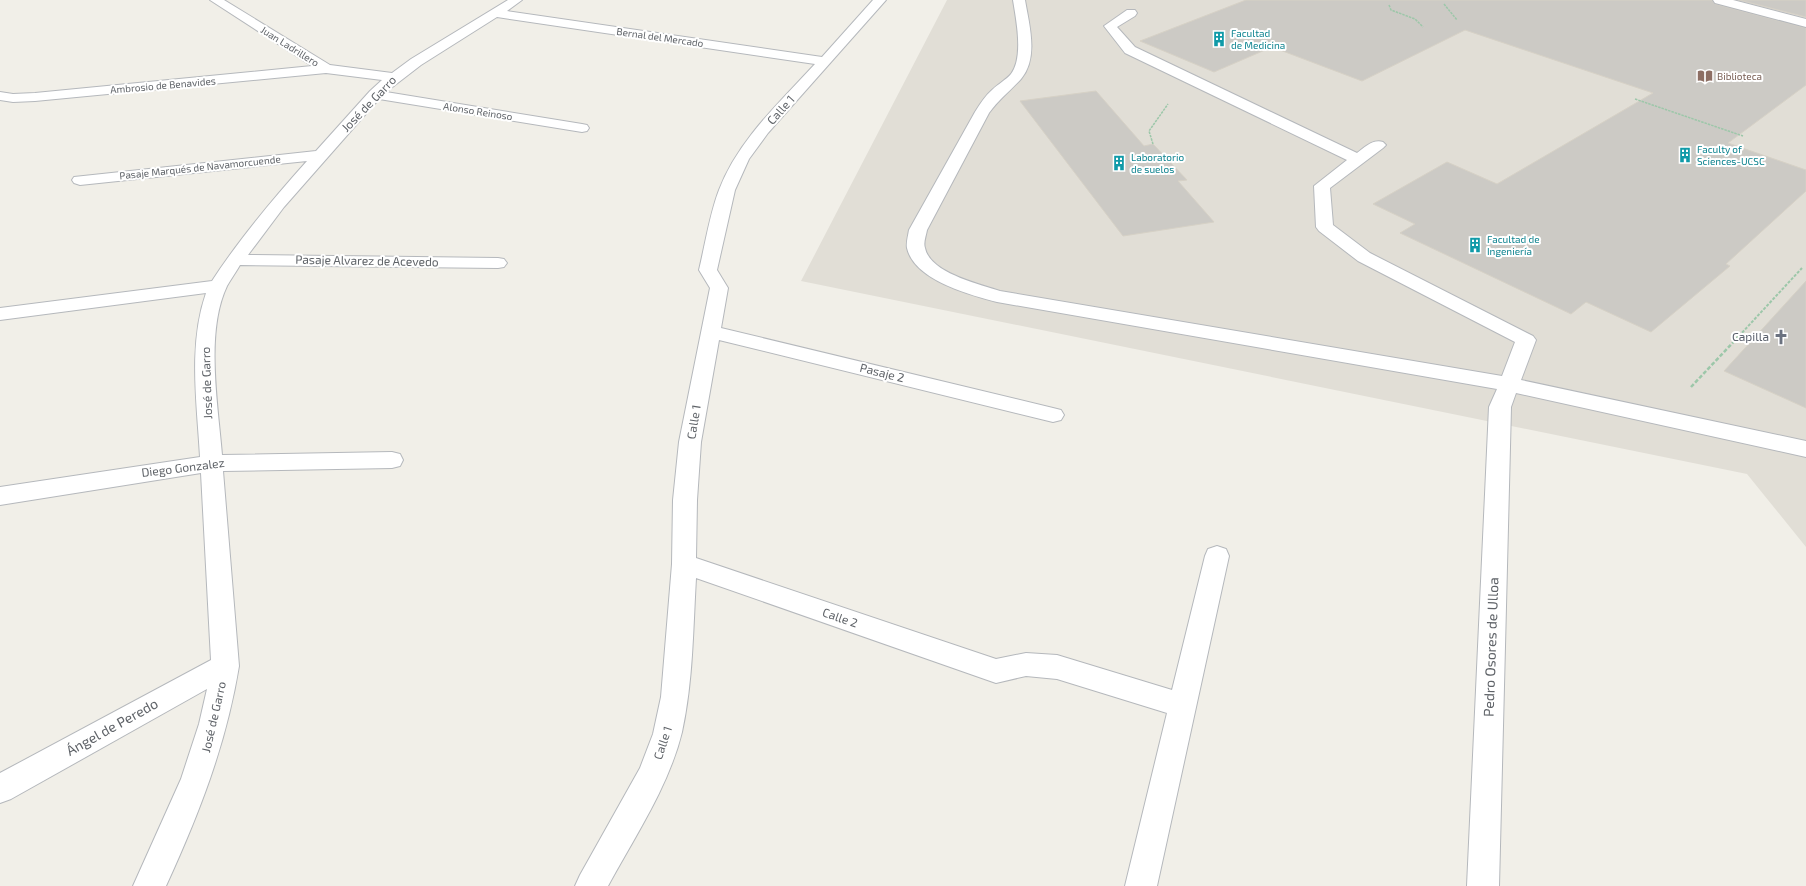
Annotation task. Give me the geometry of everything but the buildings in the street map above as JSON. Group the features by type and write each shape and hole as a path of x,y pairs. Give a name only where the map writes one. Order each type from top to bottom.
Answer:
{"street":[{"name":"Juan Ladrillero","path":"216,0 326,69 394,77"},
{"name":"José de Garro","path":"150,886 177,828 196,782 210,741 220,702 225,666 210,463 206,369 206,335 209,312 218,286 235,260 278,203 375,94 394,77 516,0"},
{"name":"Calle 1","path":"591,886 653,774 667,734 675,697 684,564 685,500 690,442 719,288 708,270 727,190 734,173 752,144 880,0"},
{"path":"1020,0 1023,26 1024,60 1020,72 1011,82 992,97 982,112 918,230 916,248 923,263 935,273 963,285 997,296 1504,396 1662,418 1806,449"},
{"path":"1719,0 1806,23"},
{"name":"Bernal del Mercado","path":"495,13 825,61"},
{"path":"1131,13 1110,26 1130,50 1357,159"},
{"name":"Ambrosio de Benavides","path":"0,96 13,98 36,97 326,69"},
{"name":"Alonso Reinoso","path":"375,94 582,128"},
{"path":"1378,145 1322,186 1325,227 1364,257 1526,340 1504,396"},
{"name":"Pasaje Marqués de Navamorcuende","path":"80,180 321,154"},
{"name":"Pasaje Alvarez de Acevedo","path":"235,260 498,263"},
{"path":"0,314 218,286"},
{"name":"Pasaje 2","path":"711,332 1053,415"},
{"name":"Pedro Osores de Ulloa","path":"1482,886 1504,396"},
{"name":"Diego Gonzalez","path":"0,496 210,463 392,460"},
{"path":"1141,886 1217,556"},
{"name":"Calle 2","path":"684,564 996,671 1011,666 1041,664 1057,667 1183,706"},
{"name":"Ángel de Peredo","path":"0,789 225,666"}],"path":[{"path":"1444,4 1457,20"},
{"path":"1389,5 1390,10 1415,19 1423,27"},
{"path":"1634,99 1743,136"},
{"path":"1153,144 1149,131 1170,100"},
{"path":"1662,418 1802,268"}],"shaded area":[{"path":"947,0 1806,0 1806,547 1747,474 801,281"}],"place":[{"name":"Facultad de Medicina","path":"1219,39"},
{"name":"Biblioteca","path":"1705,76"},
{"name":"Faculty of Sciences-UCSC","path":"1685,155"},
{"name":"Laboratorio de suelos","path":"1119,163"},
{"name":"Facultad de Ingeniería","path":"1475,245"},
{"name":"Capilla","path":"1781,337"}]}
